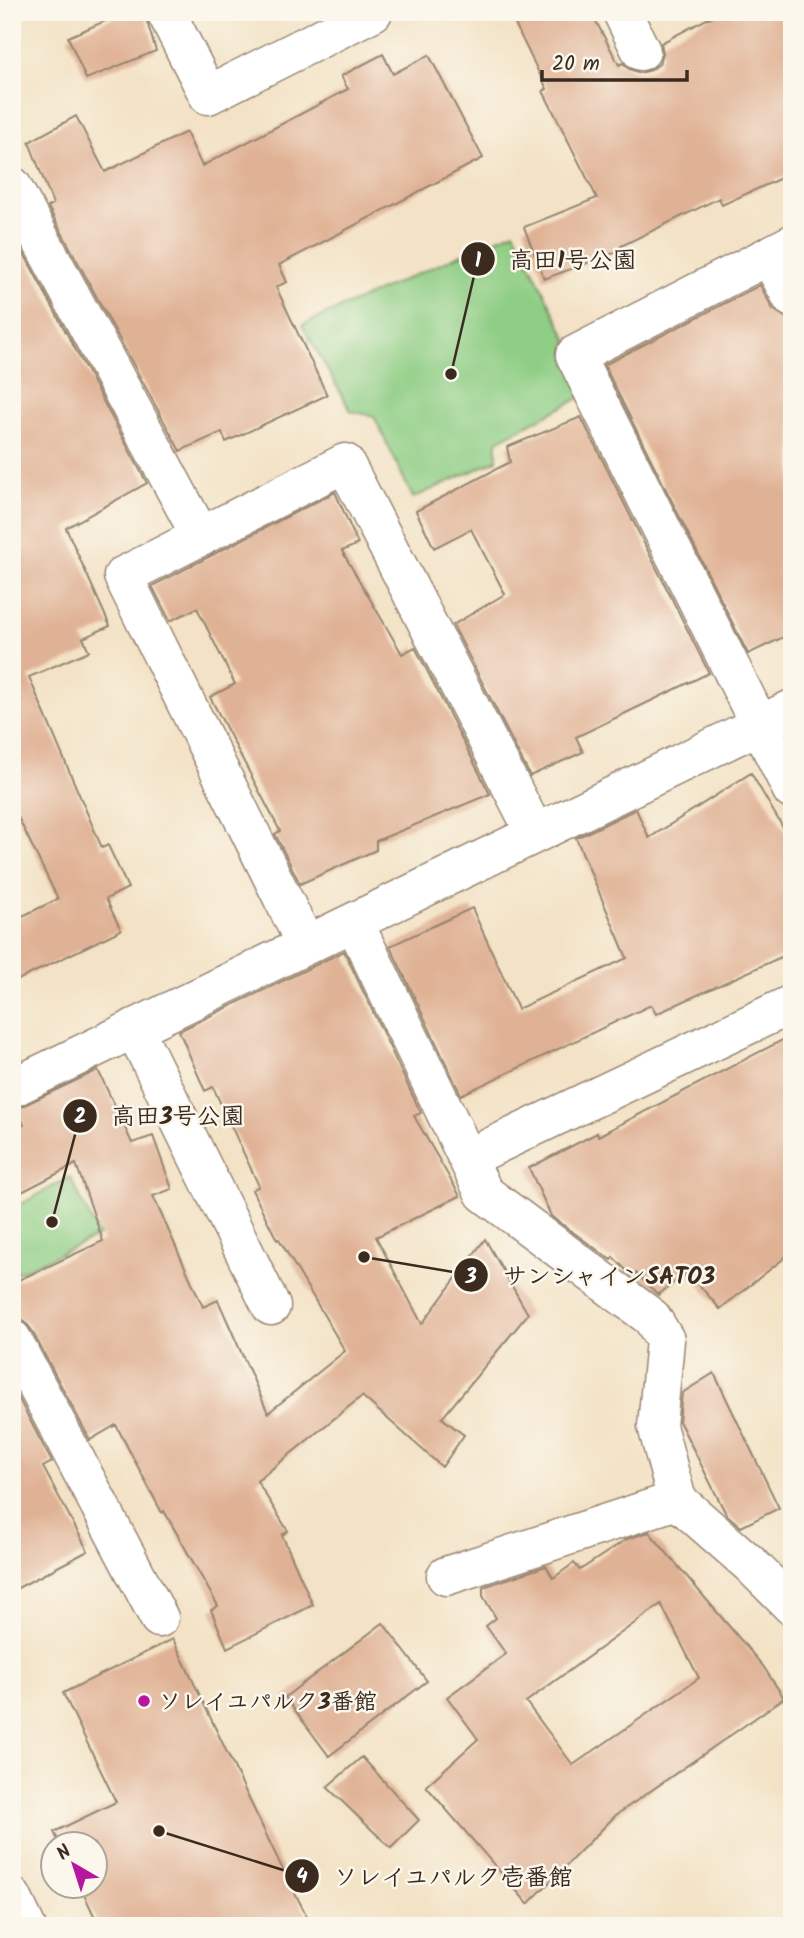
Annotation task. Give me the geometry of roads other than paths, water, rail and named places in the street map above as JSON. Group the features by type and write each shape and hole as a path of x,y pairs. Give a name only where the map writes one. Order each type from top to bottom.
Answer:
{"street":[{"path":"166,12 208,95 373,12"},
{"path":"622,12 641,51"},
{"path":"16,203 201,537"},
{"path":"792,298 781,250 575,355 776,717 792,790"},
{"path":"306,945 123,576 345,463 535,834"},
{"path":"12,1088 776,717"},
{"path":"354,922 484,1193 652,1318 664,1340 657,1426 677,1500 750,1564 792,1606"},
{"path":"467,1158 792,1004"},
{"path":"134,1028 271,1306"},
{"path":"12,1339 159,1618"},
{"path":"446,1576 677,1500"},
{"path":"12,1897 26,1926"}],"place":[{"name":"高田1号公園","path":"451,374"},
{"name":"高田3号公園","path":"52,1222"},
{"name":"サンシャインSATO3","path":"364,1257"},
{"name":"ソレイユパルク3番館","path":"144,1701"},
{"name":"ソレイユパルク壱番館","path":"159,1831"}]}
